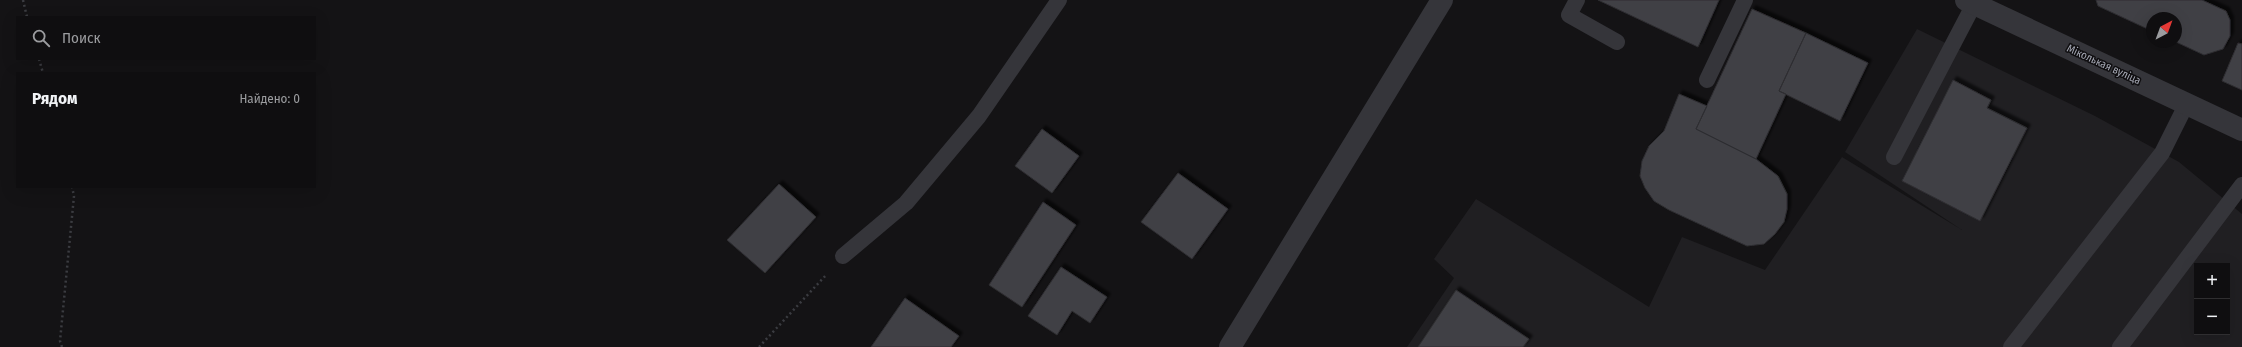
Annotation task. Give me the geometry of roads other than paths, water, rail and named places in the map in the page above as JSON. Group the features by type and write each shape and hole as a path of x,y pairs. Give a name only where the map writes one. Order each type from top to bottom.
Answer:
{"street":[{"path":"1230,347 1442,0"},
{"name":"Міколькая вуліца","path":"1970,2 2187,102 2242,130"}],"lane":[{"path":"843,256 906,203 979,116 1059,0"},
{"path":"1577,0 1569,15 1617,42"},
{"path":"1707,80 1745,0"},
{"path":"1894,157 1970,2"},
{"path":"2011,347 2162,153 2187,102"},
{"path":"2120,347 2242,185"}]}
